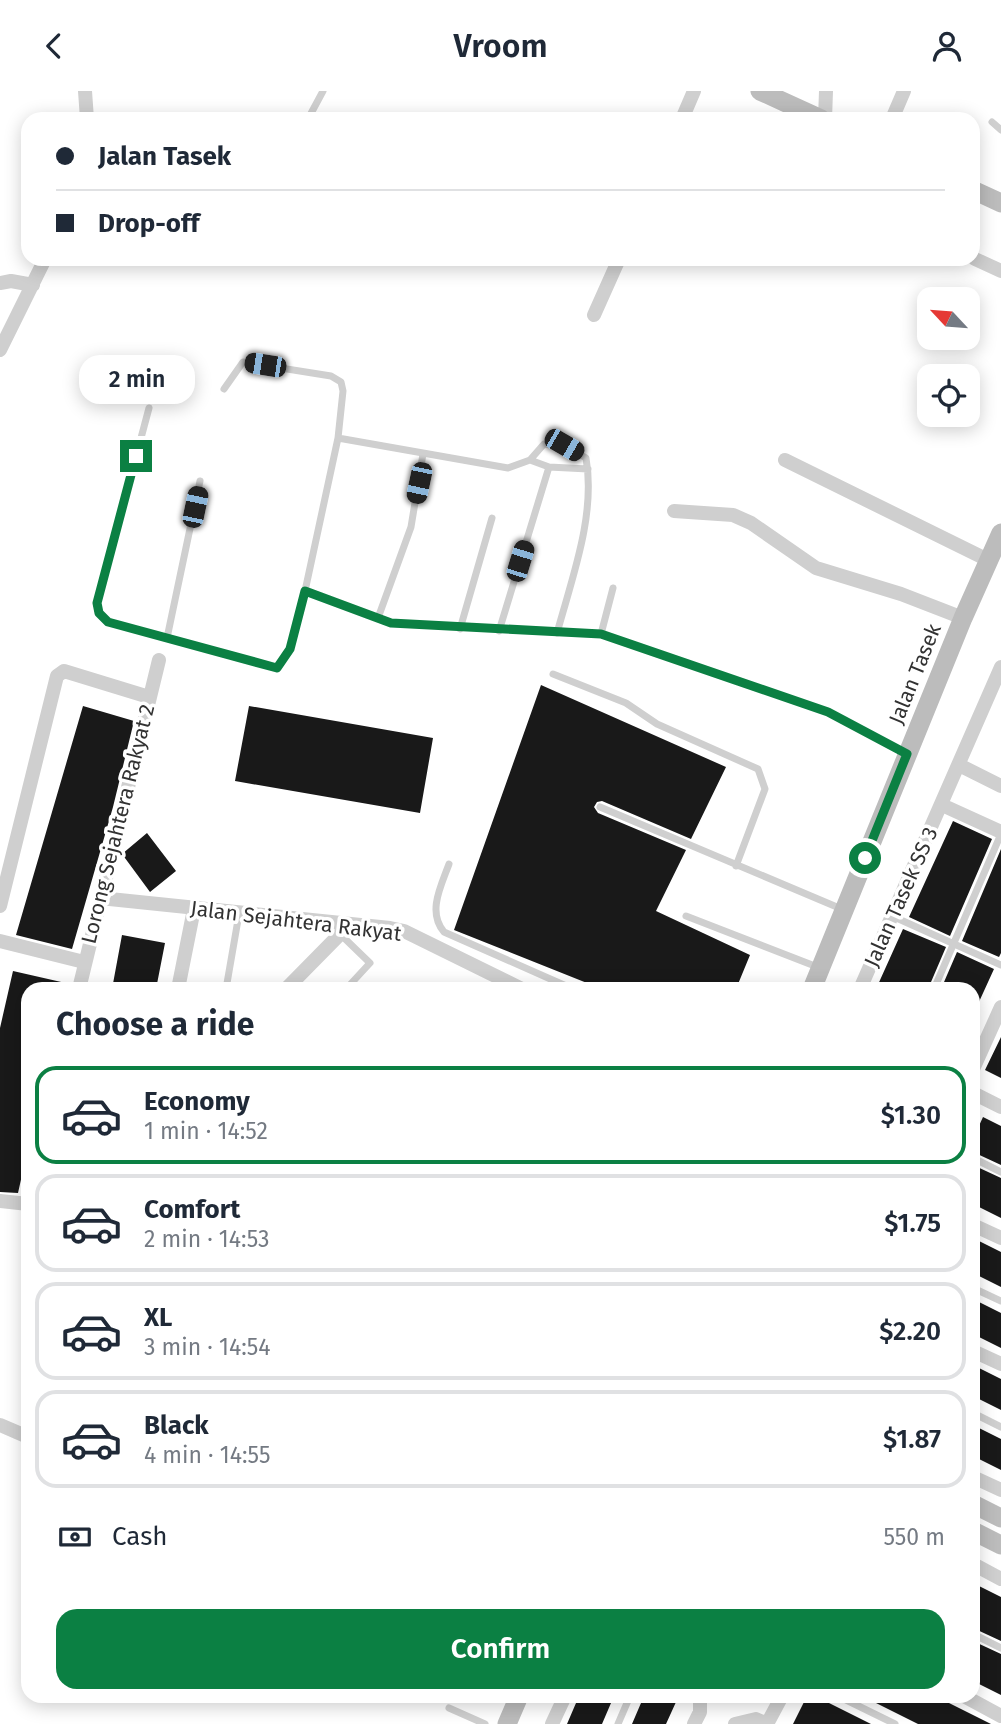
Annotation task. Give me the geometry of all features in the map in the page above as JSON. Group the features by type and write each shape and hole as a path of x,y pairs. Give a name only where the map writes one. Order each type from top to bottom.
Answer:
{"main road":[{"path":"760,91 807,112"},
{"path":"980,192 999,198"},
{"name":"Jalan Tasek","path":"815,982 963,618 1000,539"},
{"path":"980,1508 1001,1518"},
{"path":"980,1534 1001,1545"},
{"path":"507,1724 516,1703"}],"street":[{"path":"85,91 86,112"},
{"path":"685,112 694,91"},
{"path":"824,112 826,91"},
{"path":"895,112 904,91"},
{"path":"980,261 1001,271"},
{"path":"0,349 42,266"},
{"path":"594,315 616,266"},
{"path":"0,283 11,281 33,285"},
{"path":"785,460 988,560"},
{"path":"674,511 733,515 751,523 816,568 901,594 963,618"},
{"name":"Lorong Sejahtera Rakyat 2","path":"80,982 159,660"},
{"name":"Jalan Tasek SS 3","path":"863,982 1001,667"},
{"path":"0,906 57,676 64,671 149,697"},
{"path":"959,765 1001,786"},
{"path":"942,805 1001,833"},
{"name":"Jalan Sejahtera Rakyat","path":"100,898 239,914 344,930 404,931 508,982"},
{"path":"179,982 194,909"},
{"path":"293,982 344,930"},
{"path":"0,941 84,962"},
{"path":"980,1054 1001,1007"},
{"path":"980,1096 1001,1107"},
{"path":"0,1201 21,1203"},
{"path":"980,1228 1001,1238"},
{"path":"980,1354 1001,1364"},
{"path":"0,1425 21,1434"},
{"path":"980,1480 1001,1490"},
{"path":"980,1568 1001,1579"},
{"path":"552,1724 562,1703"},
{"path":"735,1724 756,1719 767,1724 778,1703"},
{"path":"977,1703 1001,1716"}],"lane":[{"path":"312,112 323,91"},
{"path":"992,122 1001,130"},
{"path":"149,408 97,603 99,613 108,622 277,668 290,649 305,591 338,438 343,391 341,382 331,376 243,362 225,389"},
{"path":"338,438 508,468 530,460 544,444 564,445 586,458 590,481 578,557 557,633"},
{"path":"378,618 411,527 424,454"},
{"path":"530,460 549,467 588,469"},
{"path":"499,631 549,467"},
{"path":"167,638 200,481"},
{"path":"460,629 492,519"},
{"path":"601,634 612,588"},
{"path":"305,591 391,623 460,629 601,634 828,712 907,754"},
{"path":"553,674 614,698 657,724 758,769 765,789 736,866"},
{"path":"600,807 844,910"},
{"path":"937,982 1001,833"},
{"path":"449,864 436,904 436,922 444,932 557,982"},
{"path":"227,982 239,914"},
{"path":"686,916 821,968"},
{"path":"892,916 1001,965"},
{"path":"344,930 370,963 352,982"},
{"path":"980,1162 1001,1172"},
{"path":"980,1291 1001,1301"},
{"path":"980,1416 1001,1427"},
{"path":"980,1638 1001,1648"},
{"path":"618,1724 627,1703"},
{"path":"852,1703 895,1724"},
{"path":"449,1708 485,1724"}],"building":[{"path":"541,685 726,767 691,839 602,801 597,802 594,807 598,813 686,850 656,911 750,955 739,982 584,982 454,930"},
{"path":"83,706 134,721 113,807 72,949 16,935"},
{"path":"249,706 433,738 420,813 235,781"},
{"path":"953,821 992,839 950,936 909,917"},
{"path":"147,833 176,871 150,892 122,854"},
{"path":"1001,849 1001,953 999,957 962,941"},
{"path":"903,929 946,947 931,982 879,982"},
{"path":"122,935 165,943 157,982 113,982"},
{"path":"957,952 994,969 980,1000 980,982 944,982"},
{"path":"13,971 61,982 21,982 21,1180 18,1193 0,1192 0,1028"},
{"path":"1001,1037 1001,1078 985,1070"},
{"path":"983,1117 1001,1126 1001,1165 980,1155 980,1124"},
{"path":"980,1168 1001,1178 1001,1218 980,1208"},
{"path":"980,1242 1001,1252 1001,1287 980,1276"},
{"path":"980,1302 1001,1313 1001,1348 980,1338"},
{"path":"980,1368 1001,1379 1001,1410 980,1400"},
{"path":"980,1428 1001,1439 1001,1470 980,1460"},
{"path":"980,1586 1001,1597 1001,1641 980,1631"},
{"path":"980,1644 1001,1654 1001,1695 980,1684"},
{"path":"576,1703 611,1703 602,1724 567,1724"},
{"path":"641,1703 676,1703 666,1724 632,1724"},
{"path":"804,1703 829,1703 871,1724 793,1724"},
{"path":"876,1703 949,1703 991,1724 918,1724"}],"route":[{"path":"136,456 97,603 99,613 108,622 277,668 290,649 305,591 391,623 460,629 601,634 828,712 907,754 865,858"}]}
